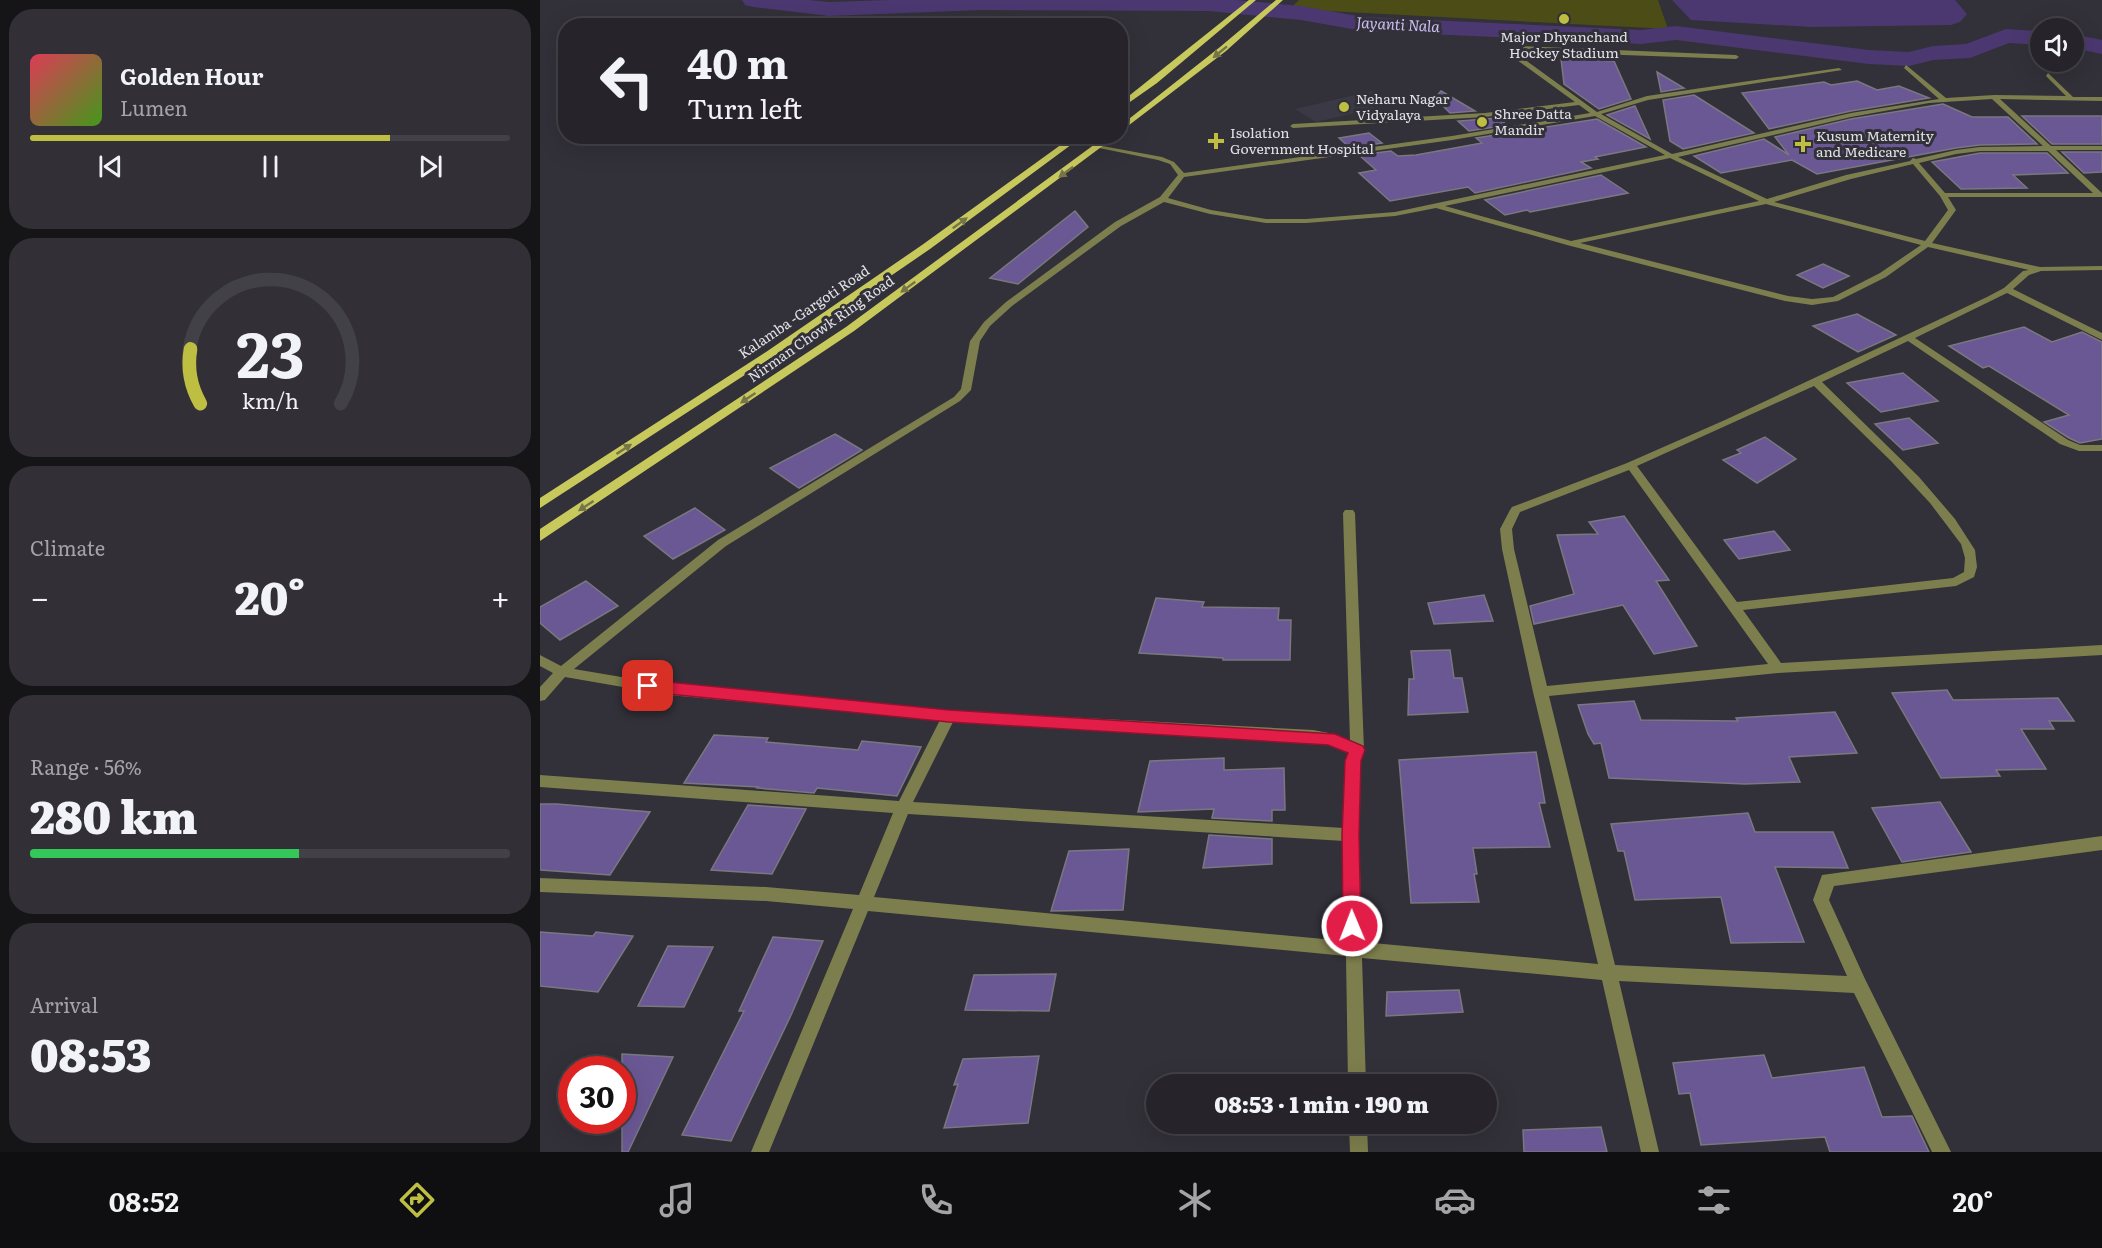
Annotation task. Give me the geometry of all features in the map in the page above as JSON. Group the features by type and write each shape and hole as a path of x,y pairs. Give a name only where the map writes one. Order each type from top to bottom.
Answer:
{"main road":[{"path":"1128,124 1223,49 1280,0"},
{"path":"1128,101 1250,2"},
{"name":"Kalamba -Gargoti Road","path":"540,504 770,354 926,247 1068,144"},
{"name":"Nirman Chowk Ring Road","path":"540,536 850,329 1102,144"}],"street":[{"path":"1736,57 1517,48 1510,50 1512,54 1596,114 1671,156 1766,202 1928,244 2041,269 2100,269"},
{"path":"1906,66 1943,99"},
{"path":"540,696 562,672 722,543 957,399 966,390 975,341 987,324 1009,304 1118,224 1163,199 1182,175 1452,138 1596,114 1647,98 1839,70"},
{"path":"2048,75 2071,98"},
{"path":"1994,97 2101,195"},
{"path":"1163,199 1210,213 1266,221 1306,221 1395,214 1671,156 1851,115 1943,99 1994,97 2102,99"},
{"path":"1293,126 1485,115 1581,103"},
{"path":"1099,146 1160,158 1172,163 1182,175"},
{"path":"1570,243 1766,202 1913,160 1980,149 2102,148"},
{"path":"1436,205 1570,243 1788,299 1812,302 1835,299 1864,285 1883,275 1928,244 1952,210 1943,195 1913,160"},
{"path":"1943,195 2101,195"},
{"path":"1650,1152 1610,973 1540,692 1508,549 1506,529 1516,510 1631,465 1815,381 2007,290 2026,273 2041,269"},
{"path":"2007,290 2102,337"},
{"path":"1908,338 2064,442 2079,447 2102,448"},
{"path":"1734,607 1956,582 1970,574 1972,565 1967,545 1924,492 1815,381"},
{"path":"1631,465 1778,668"},
{"path":"1349,513 1357,750 1353,761 1350,835 1357,1074"},
{"path":"1540,692 1778,668 2102,650"},
{"path":"540,660 562,672 669,690 949,716 1313,736 1329,738 1357,750"},
{"path":"760,1152 865,905 903,808 949,716"},
{"path":"540,781 903,808 1350,835"},
{"path":"1942,1152 1859,985 1821,900 1828,880 2102,843"},
{"path":"540,885 766,894 1610,973 1859,985"},
{"path":"1358,1134 1359,1152"}],"shaded area":[{"name":"Major Dhyanchand Hockey Stadium","path":"1299,0 1658,0 1668,29 1290,9"},
{"path":"1672,0 1955,0 1967,14 1960,22 1951,25 1812,27 1691,20"},
{"name":"Neharu Nagar Vidyalaya","path":"1372,91 1394,104 1316,122 1295,109"}],"building":[{"path":"1561,59 1614,61 1631,99 1599,109 1564,84"},
{"path":"1657,72 1684,88 1661,92"},
{"path":"1857,81 1877,90 1899,86 1929,98 1851,111 1769,129 1742,93 1824,82 1831,85"},
{"path":"1441,91 1475,111 1450,113 1435,98"},
{"path":"1694,95 1754,133 1683,149 1670,141 1663,100"},
{"path":"1943,104 1972,117 2008,117 2037,144 1980,145 1956,148 1817,174 1792,160 1721,173 1694,156 1764,139 1789,155 1775,137 1851,119"},
{"path":"1635,106 1650,139 1607,115"},
{"path":"2022,116 2102,116 2102,144 2052,144"},
{"name":"Shree Datta Mandir","path":"1498,118 1507,125 1469,131 1458,121"},
{"path":"1597,119 1646,147 1581,162 1591,168 1475,193 1468,187 1390,201 1359,173 1376,170 1359,155 1391,151 1398,156 1416,155 1482,143 1476,138"},
{"path":"1369,133 1382,143 1350,148 1339,138"},
{"path":"2062,152 2102,152 2102,172 2084,173"},
{"path":"1980,153 2047,153 2068,173 2013,175 2027,188 1961,189 1932,162"},
{"path":"1601,175 1628,193 1505,215 1485,200"},
{"path":"1075,211 1088,227 1018,284 990,278"},
{"path":"1823,264 1849,276 1823,288 1797,275"},
{"path":"1857,314 1896,335 1858,352 1813,326"},
{"path":"2024,327 2052,342 2082,332 2102,342 2102,439 2080,443 2069,438 2044,422 2069,415 1989,366 1983,368 1949,346"},
{"path":"1903,373 1938,401 1881,412 1847,383"},
{"path":"1909,418 1938,443 1903,450 1875,424"},
{"path":"835,434 862,450 799,488 770,468"},
{"path":"1765,437 1796,459 1757,483 1723,460 1741,453 1737,450"},
{"path":"695,508 725,530 673,559 644,536"},
{"path":"1624,516 1669,580 1656,581 1697,646 1654,654 1623,605 1534,624 1530,606 1574,594 1557,535 1598,534 1589,522"},
{"path":"1774,531 1790,550 1739,559 1724,540"},
{"path":"586,581 618,606 560,640 540,623 540,607"},
{"path":"1484,595 1493,621 1434,624 1428,603"},
{"path":"1156,598 1204,602 1202,607 1279,608 1278,620 1291,620 1290,660 1223,660 1223,658 1139,653"},
{"path":"1450,650 1454,678 1462,678 1468,712 1408,715 1409,679 1414,679 1411,651"},
{"path":"1947,690 1953,700 2058,698 2074,721 2049,721 2054,729 2021,729 2046,769 1996,770 2000,776 1941,778 1892,693"},
{"path":"1634,701 1641,720 1738,721 1736,718 1835,712 1857,753 1789,757 1800,782 1745,784 1609,778 1601,743 1594,744 1578,705"},
{"path":"714,735 768,738 766,742 858,750 862,741 921,747 897,796 817,788 814,793 684,783"},
{"path":"1536,752 1545,803 1539,803 1550,847 1473,848 1477,874 1474,874 1479,902 1411,903 1399,760"},
{"path":"1224,758 1224,770 1284,768 1285,810 1272,810 1272,821 1212,818 1214,809 1138,812 1150,761"},
{"path":"1940,802 1971,852 1902,862 1872,808"},
{"path":"540,804 650,812 610,875 540,870"},
{"path":"748,805 806,809 772,874 711,870"},
{"path":"1748,813 1755,832 1833,832 1848,868 1775,867 1804,942 1731,943 1721,897 1635,900 1624,851 1618,851 1611,824"},
{"path":"1209,835 1272,839 1272,864 1203,868"},
{"path":"1129,849 1123,910 1051,911 1069,851"},
{"path":"540,932 593,936 596,932 633,936 598,992 540,986"},
{"path":"773,937 823,941 792,1013 731,1141 682,1135 744,1011 739,1011"},
{"path":"668,946 713,947 684,1007 638,1006"},
{"path":"1056,974 1049,1011 965,1010 974,975"},
{"path":"1459,990 1463,1012 1386,1016 1387,992"},
{"path":"622,1054 673,1057 628,1152 622,1152 622,1134 636,1134 636,1056 622,1056"},
{"path":"1764,1055 1772,1078 1864,1067 1882,1117 1912,1116 1929,1152 1830,1152 1825,1137 1701,1145 1690,1093 1679,1094 1673,1063"},
{"path":"1039,1056 1028,1123 944,1128 958,1084 954,1085 963,1059"},
{"path":"1601,1127 1607,1152 1524,1152 1523,1130"}],"waterway":[{"name":"Jayanti Nala","path":"753,0 829,9 981,3 1209,4 1301,13 1363,24 1641,37 1676,33 1869,57 1909,59 1933,53 1970,51 2006,36 2030,37"},
{"name":"Jayanti Nala","path":"2084,43 2102,47"}],"place":[{"name":"Major Dhyanchand Hockey Stadium","path":"1564,19"},
{"name":"Neharu Nagar Vidyalaya","path":"1344,107"},
{"name":"Shree Datta Mandir","path":"1482,122"},
{"name":"Isolation Government Hospital","path":"1216,141"},
{"name":"Kusum Maternity and Medicare","path":"1803,144"}],"route":[{"path":"648,686 669,690 949,716 1329,738 1357,750 1353,761 1350,835 1352,926"}]}
